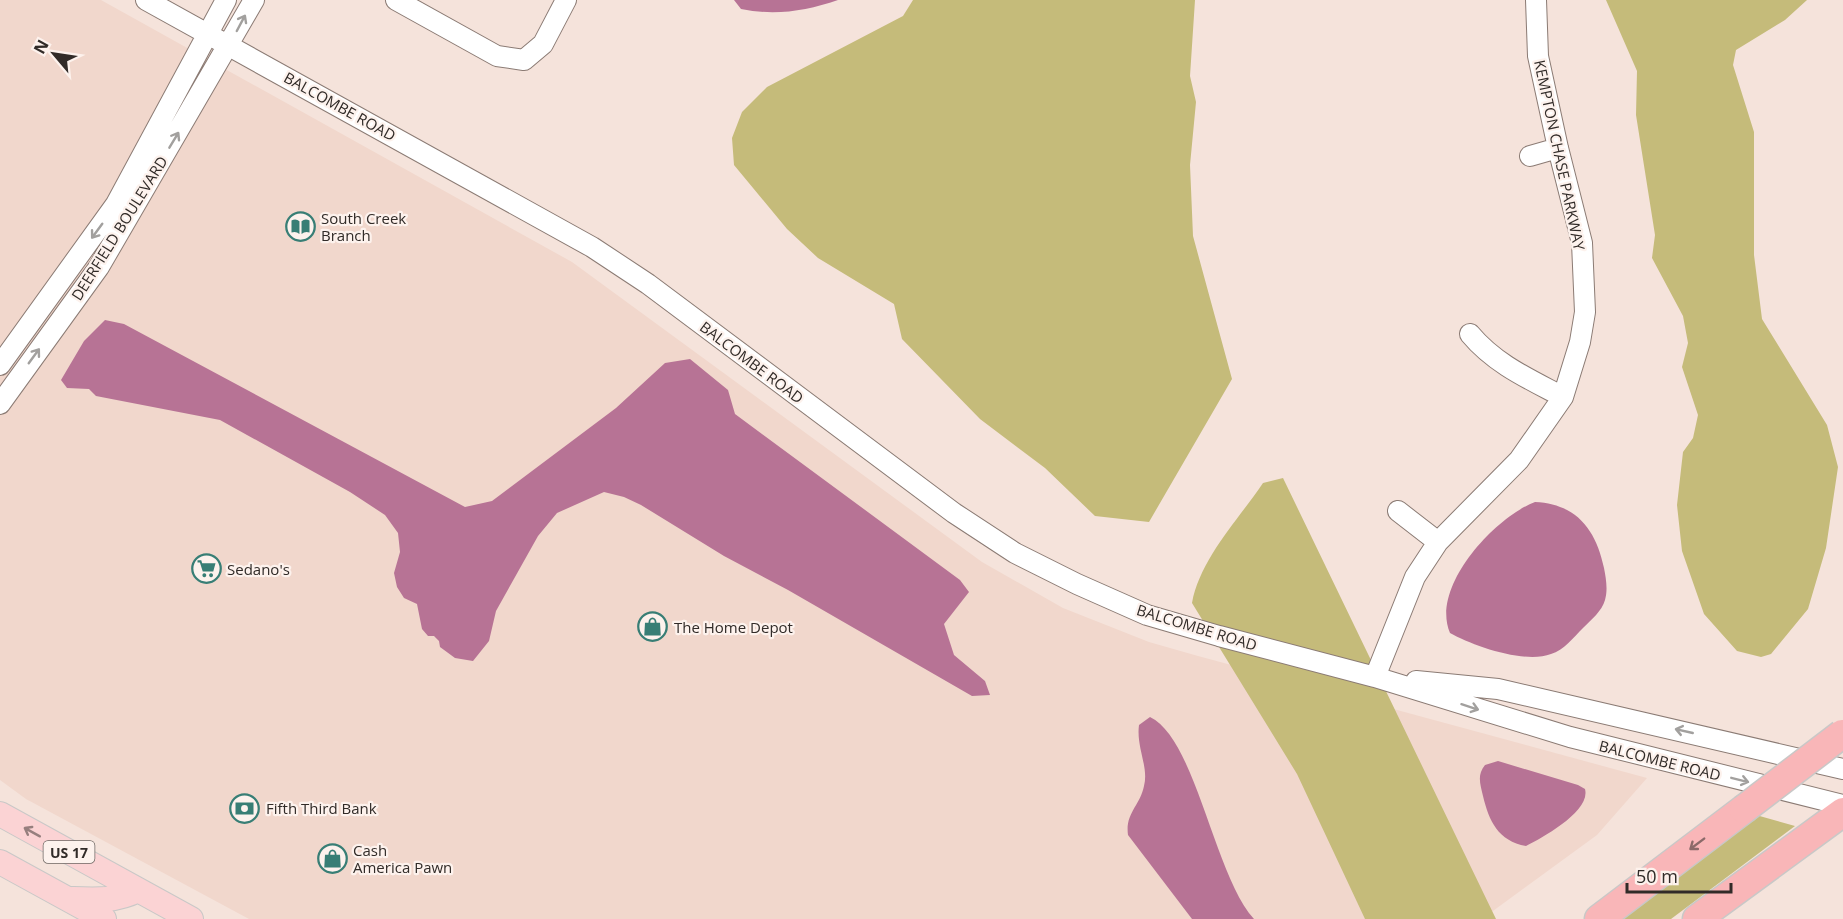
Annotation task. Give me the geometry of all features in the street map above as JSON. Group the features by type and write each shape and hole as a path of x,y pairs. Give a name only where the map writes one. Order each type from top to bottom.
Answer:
{"highway":[{"path":"1599,919 1843,733"},
{"path":"1697,919 1832,820"}],"main road":[{"name":"US 17","path":"0,814 191,919"},
{"name":"US 17","path":"0,862 104,919"},
{"path":"67,899 105,901 125,897 138,890"}],"street":[{"name":"BALCOMBE ROAD","path":"147,0 592,247 658,291 954,513 1015,553 1147,615 1375,677 1569,737 1843,806"},
{"name":"DEERFIELD BOULEVARD","path":"0,365 116,204 226,0"},
{"name":"DEERFIELD BOULEVARD","path":"0,404 99,267 254,0"},
{"path":"396,0 497,56 524,60 543,44 566,0"},
{"name":"KEMPTON CHASE PARKWAY","path":"1375,677 1415,577 1438,542 1519,460 1563,397 1580,342 1585,312 1582,243 1538,56 1536,0"},
{"path":"1530,156 1558,148"},
{"path":"1470,334 1485,352 1503,365 1563,397"},
{"path":"1398,511 1438,542"},
{"name":"BALCOMBE ROAD","path":"1375,677 1498,690 1843,769"}],"shaded area":[{"path":"0,0 101,0 572,262 982,562 1063,608 1149,642 1647,778 1597,835 1482,919 249,919 26,799 0,780"},
{"path":"734,0 838,0 802,10 766,12 741,9"},
{"path":"913,0 1195,0 1190,76 1196,102 1190,165 1193,236 1232,379 1149,522 1095,516 1045,468 980,419 902,339 894,304 818,258 787,229 734,165 732,138 742,112 767,87 903,16"},
{"path":"1606,0 1807,0 1785,20 1736,50 1733,65 1754,132 1754,255 1762,319 1827,425 1838,467 1826,548 1808,609 1771,654 1761,657 1737,651 1704,614 1682,551 1677,505 1683,452 1693,438 1698,415 1682,367 1688,343 1683,316 1652,258 1655,235 1636,115 1637,71"},
{"path":"105,320 124,324 465,507 492,501 616,408 665,363 690,359 728,390 735,414 960,580 969,592 944,624 954,655 985,681 990,695 972,696 788,590 724,556 641,505 624,497 604,492 557,513 538,536 496,611 489,641 473,661 455,658 440,647 439,641 434,636 428,636 422,629 417,604 404,598 397,587 394,573 400,552 398,533 385,515 350,492 220,420 96,396 89,389 67,388 61,380 84,341"},
{"path":"1283,478 1496,919 1365,919 1297,774 1192,603 1196,587 1211,555 1263,483"},
{"path":"1535,502 1562,508 1573,514 1590,531 1600,554 1605,576 1607,588 1604,604 1593,619 1564,647 1540,657 1499,652 1450,633 1446,615 1449,595 1470,556 1502,522"},
{"path":"1150,717 1166,730 1180,752 1193,779 1227,872 1240,899 1254,919 1192,919 1128,835 1129,821 1142,793 1145,779 1139,725"},
{"path":"1498,761 1578,785 1585,789 1585,797 1581,806 1554,830 1526,846 1508,840 1496,828 1488,814 1481,787 1482,769 1485,765"},
{"path":"1756,815 1795,826 1671,919 1619,919"}],"place":[{"name":"South Creek Branch","path":"300,227"},
{"name":"Sedano's","path":"206,569"},
{"name":"The Home Depot","path":"653,627"},
{"name":"Fifth Third Bank","path":"245,808"},
{"name":"Cash America Pawn","path":"332,859"}]}
